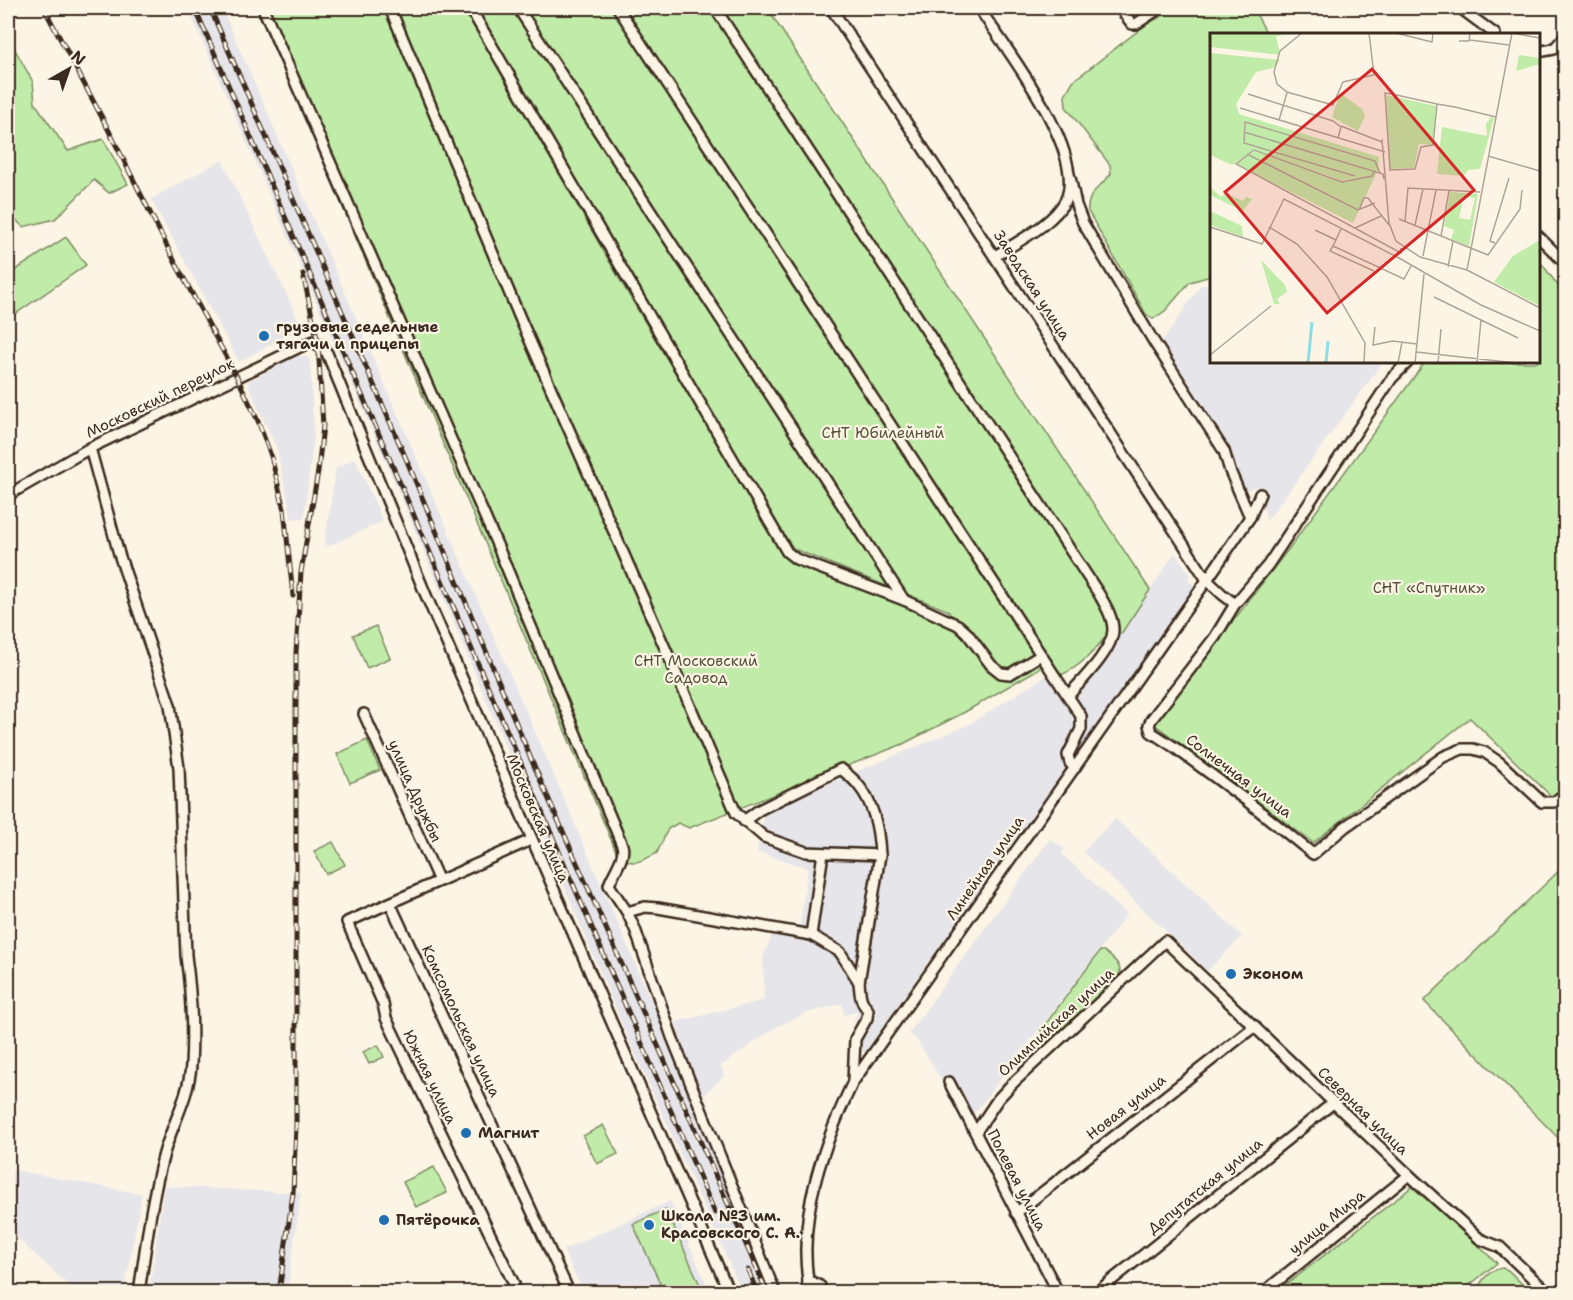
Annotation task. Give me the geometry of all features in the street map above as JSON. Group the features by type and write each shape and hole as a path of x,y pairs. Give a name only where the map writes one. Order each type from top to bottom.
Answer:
{"street":[{"path":"263,8 507,568 624,850 609,885 635,929 672,1037 775,1293"},
{"path":"390,8 524,328 736,813 764,837 806,852 880,855"},
{"path":"470,8 787,552 796,560 904,600 963,628 991,665 1000,673 1010,674 1041,655"},
{"path":"518,8 904,600"},
{"path":"618,8 1068,696 1082,720 1081,729 1068,755 1070,763 1075,768"},
{"path":"715,8 1099,594 1111,619 1113,635 1105,651 1068,696"},
{"name":"Заводская улица","path":"831,8 1207,580 1235,604"},
{"path":"979,8 1053,123 1063,147 1076,206 1083,223 1224,451 1250,517"},
{"path":"1120,8 1132,24 1136,24 1160,8"},
{"path":"1460,8 1494,33"},
{"path":"1540,52 1554,49 1566,35"},
{"path":"995,256 1052,217 1067,197 1070,177"},
{"path":"1540,237 1566,264"},
{"name":"Московский переулок","path":"8,495 90,448 304,345 314,341 327,352"},
{"name":"Московская улица","path":"327,352 421,585 729,1293"},
{"path":"1235,604 1268,565 1392,378 1407,363"},
{"path":"90,448 119,554 170,705 179,768 186,956 190,985 191,1067 181,1112 164,1154 156,1182 139,1293"},
{"name":"Линейная улица","path":"807,1293 815,1286 806,1268 810,1208 830,1135 853,1082 1207,580 1250,517 1260,494"},
{"name":"Солнечная улица","path":"1235,604 1215,637 1151,720 1149,725 1151,732 1174,747 1313,854 1345,827 1443,757 1462,749 1484,752 1499,762 1542,802 1554,802 1566,793"},
{"name":"улица Дружбы","path":"364,714 439,881"},
{"path":"744,821 759,810 841,769 858,784 873,814 880,838 880,855 859,982 860,997 868,1010 867,1018 855,1039 853,1082"},
{"path":"390,903 531,840"},
{"path":"812,935 823,853"},
{"name":"Южная улица","path":"390,903 347,922 383,1004 390,1028 514,1284"},
{"name":"Комсомольская улица","path":"390,903 569,1293"},
{"path":"627,912 657,908 812,935 840,952 859,982"},
{"name":"Северная улица","path":"1165,941 1409,1175 1480,1239 1500,1247 1547,1293"},
{"name":"Олимпийская улица","path":"976,1132 998,1099 1012,1084 1165,941"},
{"name":"Новая улица","path":"1017,1213 1255,1026"},
{"name":"Полевая улица","path":"949,1082 1058,1293"},
{"name":"Депутатская улица","path":"1097,1293 1333,1103"},
{"name":"улица Мира","path":"1264,1293 1409,1175"}],"shaded area":[{"path":"188,8 222,8 695,1102 698,1122 773,1292 742,1292 624,1029 392,476"},
{"path":"222,160 302,327 239,362 151,199"},
{"path":"1210,283 1210,363 1382,363 1267,521 1257,486 1246,490 1233,462 1159,346 1201,285"},
{"path":"296,356 308,357 310,362 314,434 304,518 292,519 277,450 247,382"},
{"path":"355,458 383,521 324,548 336,468"},
{"path":"1175,553 1190,574 1188,580 1195,586 1076,762 1031,817 865,1052 850,1040 856,1012 844,1015 842,1004 807,1013 776,1027 721,1066 724,1076 703,1096 681,1041 676,1022 764,1000 763,958 775,927 799,930 808,868 757,852 765,810 968,725 1049,674 1070,708"},
{"path":"1115,818 1242,936 1208,971 1083,852"},
{"path":"1050,839 1064,848 1062,854 1127,914 973,1115 954,1080 944,1084 917,1040 908,1034"},
{"path":"8,1169 142,1194 124,1292 76,1292 8,1230"},
{"path":"164,1186 301,1193 287,1292 149,1292"},
{"name":"Школа №3 им. Красовского С. А.","path":"670,1201 710,1292 583,1292 563,1250"}],"green space":[{"path":"256,8 464,8 627,292 784,555 795,565 898,603 951,628 949,611 794,549 475,8 767,8 1150,590 1121,634 1108,634 1087,658 1061,675 1050,662 965,712 903,744 689,828 678,823 668,829 657,853 642,860 634,862 618,856"},
{"path":"1177,8 1253,8 1266,33 1210,33 1210,276 1190,282 1165,311 1153,319 1146,314 1088,211 1092,195 1111,174 1110,165 1066,107 1065,95 1073,81 1147,24"},
{"path":"8,37 33,82 35,103 68,151 103,139 128,184 109,193 94,180 55,219 23,227 8,212"},
{"path":"66,237 86,265 8,319 8,275"},
{"name":"СНТ «Спутник»","path":"1540,261 1565,295 1565,783 1552,797 1470,718 1313,843 1154,724 1290,547 1424,363 1540,363"},
{"path":"376,626 390,658 367,668 353,635"},
{"path":"367,740 380,770 350,783 337,754"},
{"path":"333,842 345,865 326,874 314,851"},
{"path":"1565,865 1565,1145 1424,1001"},
{"path":"1100,951 1104,951 1115,961 1120,974 1049,1043 1045,1043 1040,1035 1041,1030"},
{"path":"378,1045 384,1057 369,1064 363,1052"},
{"path":"603,1125 618,1154 597,1164 583,1136"},
{"path":"434,1167 447,1193 416,1207 403,1182"},
{"path":"1413,1186 1497,1263 1461,1292 1277,1292"},
{"path":"666,1209 700,1285 684,1292 664,1292 633,1224"},
{"path":"1502,1268 1508,1270 1530,1292 1478,1292 1480,1284 1486,1277"}],"railway":[{"path":"44,8 258,421 271,456 284,509 293,596"},
{"path":"195,8 715,1213"},
{"path":"210,8 407,461 531,759 767,1292"},
{"path":"279,1292 293,1193 296,1126 296,653 301,572 323,426 318,343 303,274"},
{"path":"748,1270 757,1292"}],"place":[{"name":"грузовые седельные тягачи и прицепы","path":"264,336"},
{"name":"Эконом","path":"1231,974"},
{"name":"Магнит","path":"466,1133"},
{"name":"Пятёрочка","path":"384,1220"},
{"name":"Школа №3 им. Красовского С. А.","path":"649,1225"}],"park label":[{"name":"СНТ Юбилейный","path":"883,433"},
{"name":"СНТ Московский Садовод","path":"696,670"}]}
